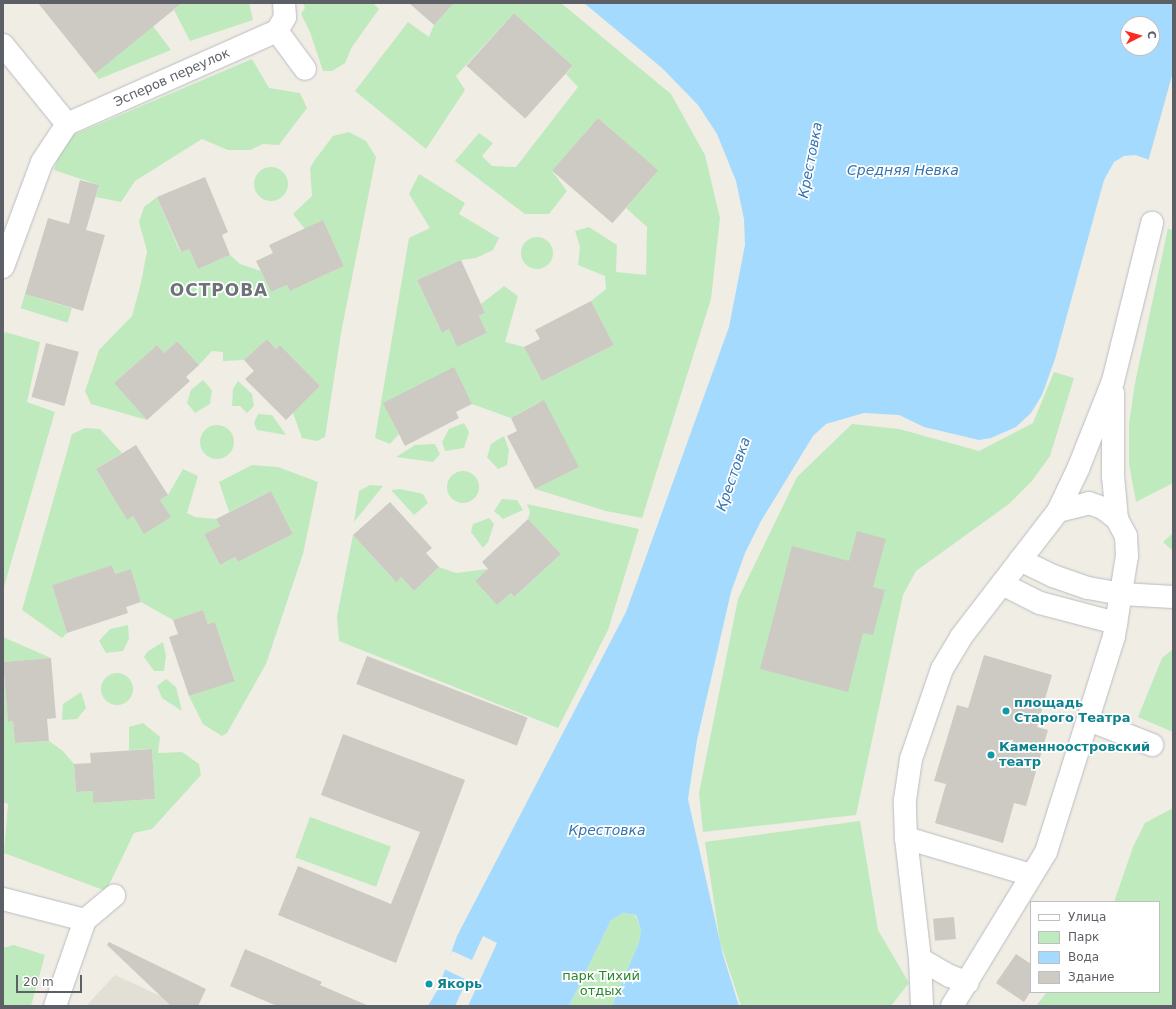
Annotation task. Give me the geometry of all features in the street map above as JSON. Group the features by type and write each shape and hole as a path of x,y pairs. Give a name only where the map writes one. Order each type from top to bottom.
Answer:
{"street":[{"path":"284,3 285,17 277,31 305,69"},
{"name":"Эсперов переулок","path":"67,124 277,31"},
{"path":"3,45 67,124 42,162 3,267"},
{"path":"922,1006 920,959 906,838 904,800 910,766 926,710 942,669 961,637 1058,511 1078,469 1113,381 1152,223"},
{"path":"952,1006 968,983 1046,852 1089,720 1116,624 1127,556 1126,536 1117,519 1113,476 1113,381"},
{"path":"1058,511 1089,503 1103,508 1117,519"},
{"path":"1020,560 1054,576 1081,585 1122,594 1173,597"},
{"path":"1002,584 1040,603 1116,624"},
{"path":"1089,720 1152,745"},
{"path":"906,838 1031,876"},
{"path":"55,1006 85,920 114,896"},
{"path":"3,899 85,920"},
{"path":"920,959 950,976 968,983"}],"shaded area":[{"path":"115,975 182,1006 86,1006"}],"green space":[{"path":"182,3 249,3 253,20 190,41 174,10"},
{"path":"303,3 373,3 379,9 352,47 345,63 332,71 323,71 310,32 301,14 305,8"},
{"path":"454,3 561,3 671,94 705,155 720,218 711,299 642,518 606,511 535,489 579,467 538,403 511,418 472,404 437,376 384,403 399,434 390,444 375,438 409,238 430,228 409,194 419,174 465,203 459,214 499,238 493,250 476,258 461,260 417,280 442,333 449,329 457,347 487,333 479,316 485,313 481,304 504,286 518,296 505,342 524,347 539,375 558,373 614,345 591,301 606,289 605,276 578,265 580,247 575,231 589,227 617,245 616,272 646,275 647,227 626,208 658,171 598,118 552,171 567,191 549,214 525,214 455,161 479,133 493,143 482,156 492,166 516,167 578,87 566,74 573,66 514,13 456,76 465,90 426,149 355,91 408,22 429,37 434,25"},
{"path":"153,26 171,50 99,79 95,74"},
{"path":"252,59 269,88 300,93 307,108 279,145 263,144 250,150 228,150 202,139 135,181 121,202 96,197 99,185 54,170 64,139"},
{"path":"349,132 366,141 376,157 341,333 325,437 317,441 302,438 293,413 320,386 280,345 276,349 267,339 244,360 223,361 223,352 212,351 199,365 177,341 164,353 157,345 114,383 147,420 91,404 85,391 99,350 132,316 141,283 147,251 139,222 144,207 157,197 180,252 189,249 198,269 230,255 240,264 261,271 271,292 287,285 290,291 344,266 323,220 305,229 293,214 312,196 310,168 314,161 333,136"},
{"path":"268,167 274,167 283,172 287,178 287,190 283,196 274,201 268,201 259,196 254,187 254,181 259,172"},
{"path":"1173,211 1168,229 1173,230 1173,483 1136,502 1129,464 1129,424 1135,383 1168,228"},
{"path":"534,237 540,237 549,241 553,253 549,265 540,269 534,269 525,265 521,256 521,250 525,241"},
{"path":"25,294 72,308 67,323 21,308"},
{"path":"5,332 40,342 27,402 55,412 3,590 3,339"},
{"path":"1054,372 1074,378 1050,456 1032,481 1009,504 916,571 903,595 856,815 703,832 699,793 738,599 797,477 852,424 899,429 979,451 1033,423"},
{"path":"203,380 212,390 210,404 195,413 187,403 191,390"},
{"path":"238,381 252,394 254,406 247,413 240,406 232,406 233,389"},
{"path":"258,414 272,415 286,435 257,430 254,423"},
{"path":"464,423 469,432 464,448 445,451 442,442 449,429"},
{"path":"217,425 229,430 234,442 229,454 217,459 205,454 200,442 205,430"},
{"path":"85,428 100,429 122,453 96,469 127,520 133,516 144,533 171,517 160,500 168,495 183,469 198,476 187,513 195,517 216,519 220,526 204,534 220,565 235,557 238,562 293,534 271,491 229,512 219,482 252,465 278,467 318,482 303,554 266,664 227,733 222,736 203,724 189,696 235,680 215,622 208,624 203,610 173,620 141,602 131,569 115,574 112,565 52,585 67,633 62,638 22,610 72,434"},
{"path":"504,436 509,450 507,465 498,469 487,457 491,444"},
{"path":"435,444 440,454 433,462 396,457 415,445"},
{"path":"460,471 466,471 475,475 479,487 475,499 466,503 460,503 451,499 447,490 447,484 451,475"},
{"path":"370,485 383,486 354,522 359,491"},
{"path":"400,489 423,494 428,503 414,515 391,490"},
{"path":"502,499 517,500 523,510 503,519 494,511"},
{"path":"527,504 639,529 608,630 558,728 339,641 337,616 353,535 395,581 401,577 414,591 439,567 456,573 488,569 475,581 497,605 511,593 514,597 561,554 528,519 530,512"},
{"path":"489,518 494,524 488,542 483,548 471,532 473,524"},
{"path":"1173,533 1173,551 1163,542"},
{"path":"128,625 129,639 123,651 106,653 99,641 110,629"},
{"path":"3,637 51,658 3,662"},
{"path":"163,642 166,656 164,671 154,671 144,657 147,652"},
{"path":"1173,649 1173,732 1138,717 1162,658"},
{"path":"3,665 8,722 13,721 15,743 49,741 63,751 74,764 76,792 93,791 94,803 155,799 152,749 129,750 129,727 143,723 160,737 158,753 182,752 199,764 201,775 152,829 134,833 106,891 4,853 8,804 3,802"},
{"path":"120,673 126,675 131,680 133,689 131,698 126,703 114,705 108,703 103,698 101,686 103,680 108,675"},
{"path":"166,679 176,687 182,711 162,698 157,686"},
{"path":"81,692 86,708 77,719 62,720 63,704"},
{"path":"1171,809 1173,810 1173,1006 1036,1006 1046,993 1160,993 1160,901 1114,901 1133,847 1145,823"},
{"path":"310,817 391,846 376,887 295,857"},
{"path":"860,821 878,930 909,983 891,1006 741,1006 720,942 705,842"},
{"name":"парк Тихий отдых","path":"623,913 635,915 641,930 639,942 612,1006 569,1006 611,920"},
{"path":"14,945 45,955 31,1006 3,1006 3,948"}],"water":[{"path":"584,3 1173,3 1173,168 1135,155 1124,156 1114,162 1104,180 1055,359 1042,395 1031,413 1016,427 991,438 979,440 924,427 899,415 864,413 826,424 813,436 761,521 745,553 731,592 697,740 688,799 723,955 739,1006 612,1006 639,942 641,930 636,915 623,913 611,920 569,1006 428,1006 438,989 457,936 626,612 729,327 745,245 744,219 736,181 717,134 698,105 662,68"}],"pier":[{"path":"1173,72 1173,170 1148,162"},
{"path":"483,936 497,943 468,1006 455,1006 467,980 444,969 452,951 472,960"}],"building":[{"path":"38,3 182,3 95,74"},
{"path":"409,3 454,3 434,25"},
{"path":"514,13 573,66 525,119 466,66"},
{"path":"598,118 658,170 612,223 552,171"},
{"path":"205,177 228,232 222,235 230,255 198,269 189,249 181,252 157,197"},
{"path":"80,180 99,185 86,230 105,235 83,311 25,294 48,218 69,224"},
{"path":"323,220 344,266 290,291 287,285 271,292 256,261 273,253 269,245"},
{"path":"461,260 485,313 479,316 487,333 457,347 449,329 442,333 417,280"},
{"path":"591,301 614,345 542,381 524,347 540,339 535,330"},
{"path":"267,339 276,349 280,345 320,386 286,420 245,379 254,371 244,360"},
{"path":"177,341 199,365 186,377 190,381 147,420 114,383 157,345 164,353"},
{"path":"46,343 79,352 64,406 32,397"},
{"path":"454,367 472,404 456,412 459,418 405,446 383,403"},
{"path":"544,400 579,467 535,489 507,436 517,431 511,418"},
{"path":"136,445 168,495 160,500 171,517 144,534 133,516 127,520 96,469"},
{"path":"271,491 293,534 238,562 235,557 220,565 204,534 220,526 216,519"},
{"path":"390,502 432,548 426,553 439,567 414,591 401,577 396,582 353,535"},
{"path":"528,519 561,554 514,597 511,593 497,605 475,581 488,569 482,562"},
{"path":"857,531 886,539 873,587 885,590 873,635 863,633 848,692 760,669 792,546 849,561"},
{"path":"112,565 115,574 131,569 141,602 126,607 128,613 67,633 52,585"},
{"path":"203,610 208,624 215,622 235,681 189,696 169,637 178,634 173,620"},
{"name":"Каменноостровский театр","path":"984,655 1052,675 1037,727 1048,730 1026,806 1014,803 1003,843 935,823 946,784 934,781 957,705 968,708"},
{"path":"367,656 528,718 517,746 356,684"},
{"path":"51,658 56,718 47,719 49,741 15,743 13,721 8,722 3,662"},
{"path":"343,734 465,780 396,963 278,915 298,866 391,904 420,832 321,795"},
{"path":"152,749 155,799 93,803 93,791 76,792 74,764 91,763 90,753"},
{"path":"954,917 956,939 935,941 933,919"},
{"path":"109,942 206,989 198,1006 171,1006 107,945"},
{"path":"245,949 322,982 320,985 369,1006 277,1006 230,986"},
{"path":"1016,954 1030,963 1030,993 1024,1002 996,983"}],"place":[{"name":"площадь Старого Театра","path":"1006,711"},
{"name":"Каменноостровский театр","path":"991,755"},
{"name":"Якорь","path":"429,984"}],"district":[{"name":"ОСТРОВА","path":"219,291"}],"water label":[{"name":"Крестовка","path":"810,160"},
{"name":"Средняя Невка","path":"903,170"},
{"name":"Крестовка","path":"733,474"},
{"name":"Крестовка","path":"607,830"}]}
